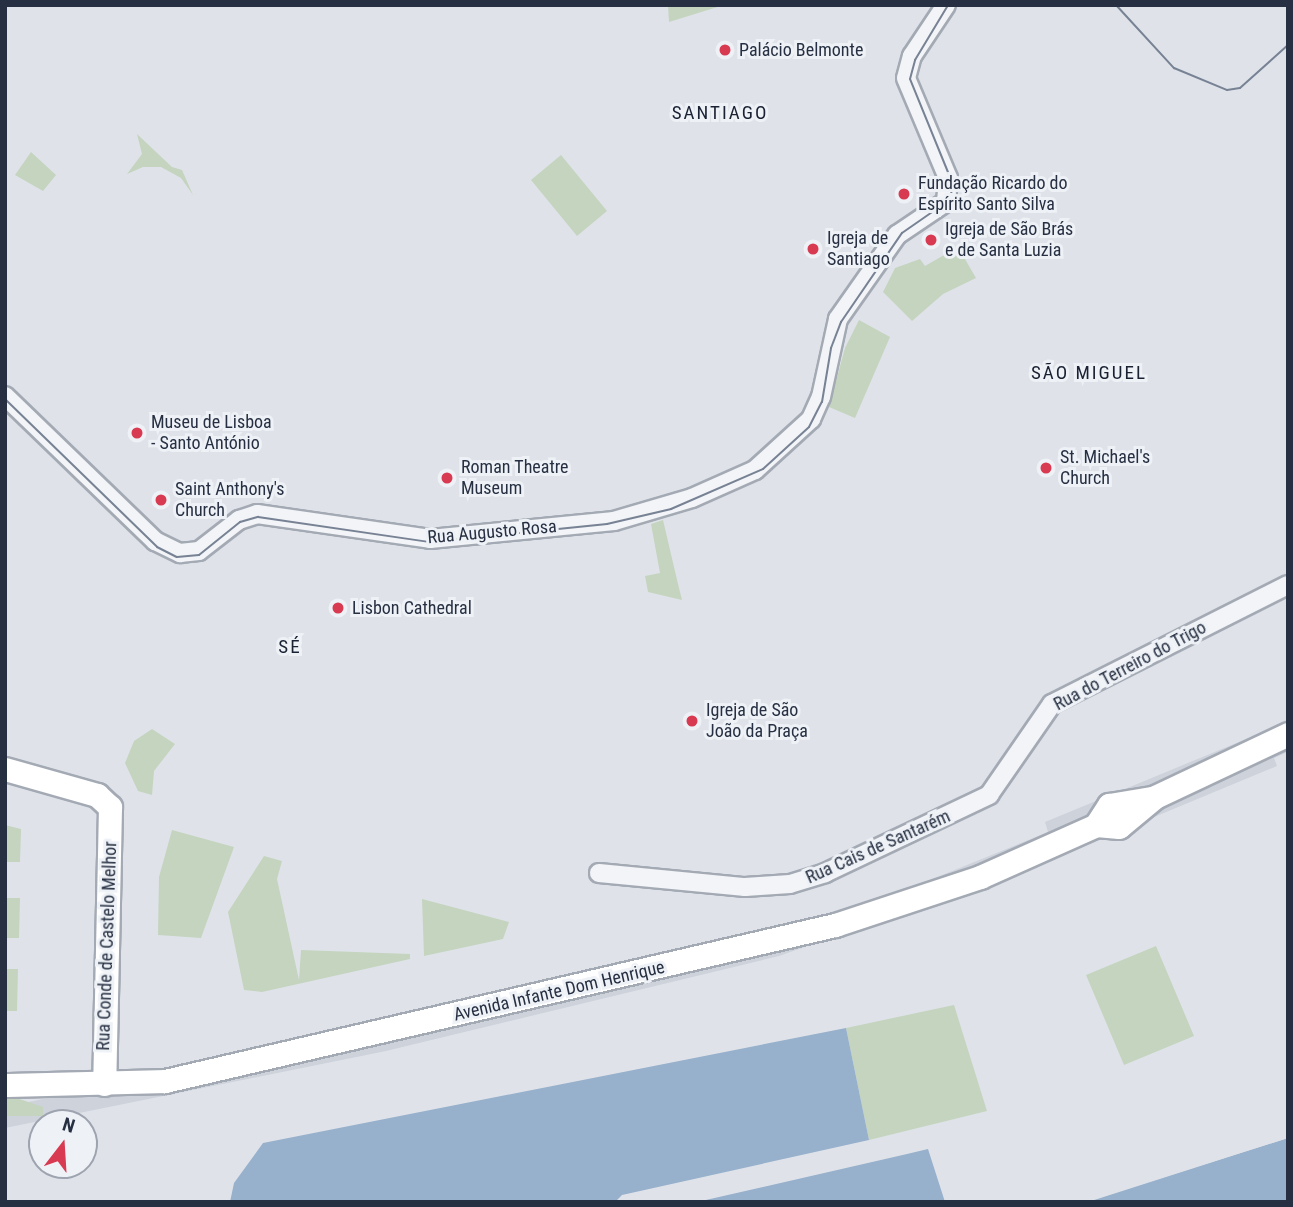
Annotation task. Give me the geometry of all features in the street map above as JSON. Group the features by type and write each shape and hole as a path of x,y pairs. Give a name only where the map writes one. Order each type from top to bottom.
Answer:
{"main road":[{"name":"Avenida Infante Dom Henrique","path":"5,1085 166,1081 835,925 960,884 1096,825 1119,827 1155,797 1288,734"},
{"name":"Rua Conde de Castelo Melhor","path":"5,769 97,795 110,807 104,1084"}],"street":[{"name":"Rua Augusto Rosa","path":"5,396 163,547 180,553 199,551 239,520 260,514 430,539 640,516 741,477 802,428 820,400 833,330 844,311 897,235 946,202 948,178 908,87 909,62 946,5"},
{"name":"Rua do Terreiro do Trigo","path":"970,806 996,788 1052,704 1288,585"},
{"name":"Rua Cais de Santarém","path":"599,873 618,872 714,887 790,884 825,873 970,806"}],"shaded area":[{"path":"1288,731 1288,752 1274,758 1277,766 1058,857 1056,851 919,907 779,956 386,1051 98,1109 28,1109 28,1123 5,1128 5,1107 673,965 893,895 1048,832 1045,822 1263,732 1267,740"}],"green space":[{"path":"668,5 724,5 669,22"},
{"path":"137,134 172,167 182,170 193,195 181,178 161,167 143,167 127,174 142,154"},
{"path":"31,152 56,175 43,191 15,175"},
{"path":"561,155 607,211 577,236 531,180"},
{"path":"958,247 976,278 943,294 912,321 883,292 895,268 920,259 925,266"},
{"path":"859,320 890,337 855,418 829,407 845,348"},
{"path":"663,520 682,600 648,592 645,576 660,573 651,524"},
{"path":"152,729 175,744 154,771 152,795 138,791 125,763 134,741"},
{"path":"5,825 21,829 20,862 5,862"},
{"path":"172,830 234,847 201,938 158,935 159,877"},
{"path":"264,856 282,861 277,879 299,980 301,950 410,954 410,959 262,992 244,990 228,912"},
{"path":"5,898 20,898 19,938 5,938"},
{"path":"422,899 509,922 503,939 424,956"},
{"path":"1156,946 1194,1036 1124,1065 1086,975"},
{"path":"5,969 18,969 17,1011 5,1011"},
{"path":"954,1005 987,1111 869,1140 846,1028"},
{"path":"5,1094 43,1107 28,1109 28,1116 5,1116"}],"water":[{"path":"846,1028 869,1140 622,1195 615,1202 230,1202 234,1183 263,1143"},
{"path":"1288,1138 1288,1202 1088,1202"},
{"path":"928,1149 945,1202 697,1202 907,1154"}],"pier":[{"path":"1288,1134 1288,1138 1085,1202 1087,1198"}],"tram line":[{"path":"5,399 157,547 177,557 199,555 240,522 258,517 430,542 607,524 671,509 763,469 809,427 822,402 831,348 841,322 902,233 951,199 952,182 910,79 915,60 948,5"},
{"path":"1116,5 1174,68 1227,90 1240,88 1288,45"}],"place":[{"name":"Palácio Belmonte","path":"725,50"},
{"name":"Fundação Ricardo do Espírito Santo Silva","path":"904,194"},
{"name":"Igreja de São Brás e de Santa Luzia","path":"931,240"},
{"name":"Igreja de Santiago","path":"813,249"},
{"name":"Museu de Lisboa - Santo António","path":"137,433"},
{"name":"St. Michael's Church","path":"1046,468"},
{"name":"Roman Theatre Museum","path":"447,478"},
{"name":"Saint Anthony's Church","path":"161,500"},
{"name":"Lisbon Cathedral","path":"338,608"},
{"name":"Igreja de São João da Praça","path":"692,721"}],"district":[{"name":"SANTIAGO","path":"720,113"},
{"name":"SÃO MIGUEL","path":"1089,373"},
{"name":"SÉ","path":"290,647"}]}
